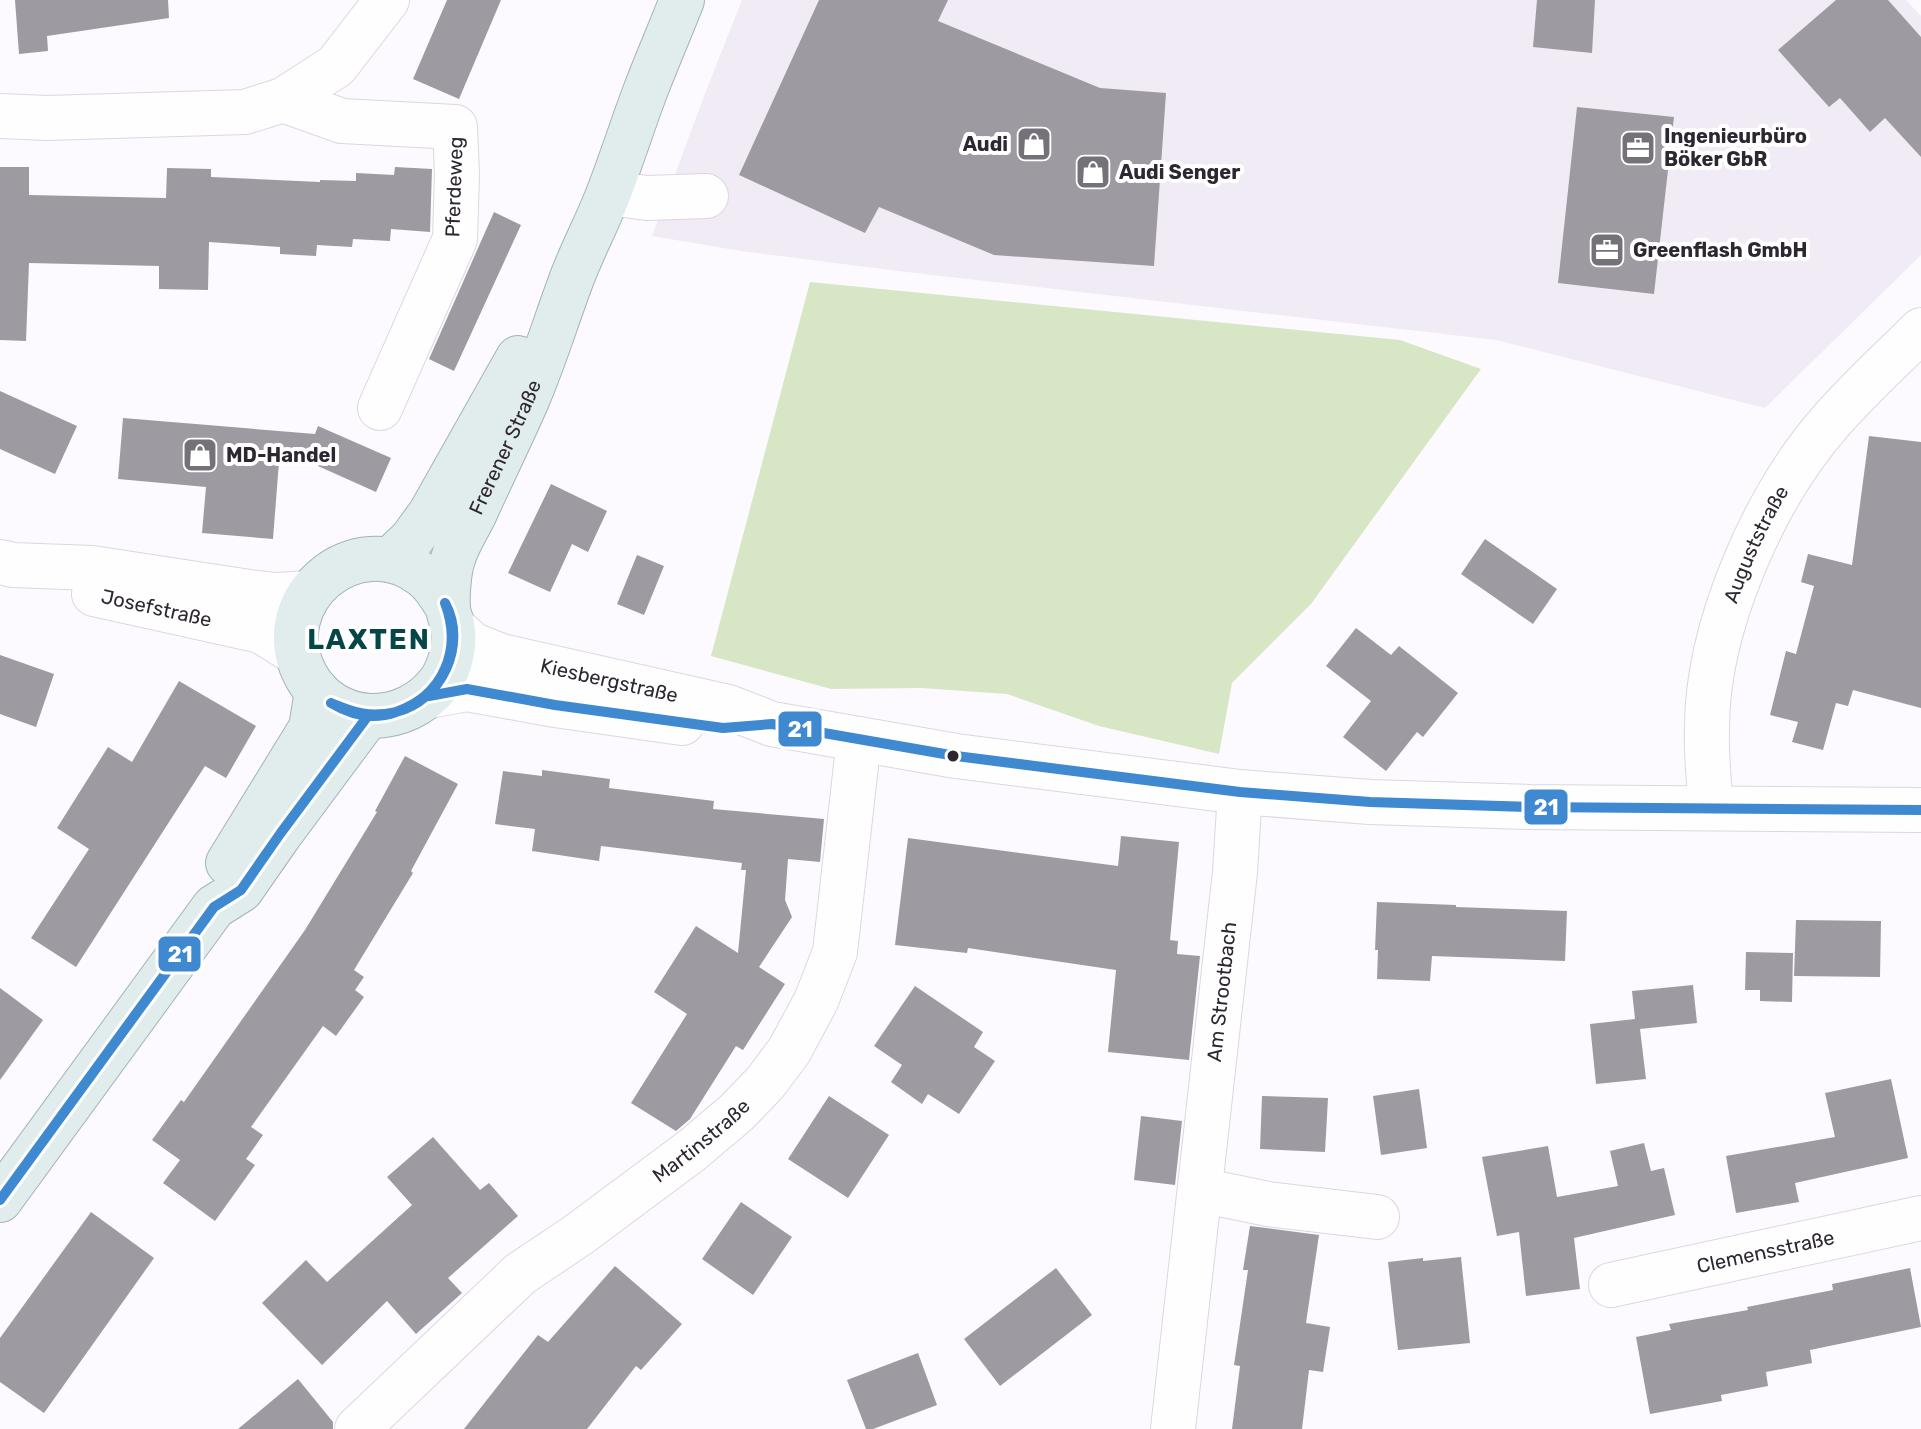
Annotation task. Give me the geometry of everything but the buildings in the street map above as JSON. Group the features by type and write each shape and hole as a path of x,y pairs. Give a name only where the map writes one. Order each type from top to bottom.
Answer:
{"main road":[{"name":"Frerener Straße","path":"450,617 452,559 527,400 569,284 609,193 682,0"},
{"name":"Frerener Straße","path":"390,560 411,540 430,514 527,343 569,284"},
{"path":"214,907 220,878 311,728 307,672 296,634 299,614 310,593 331,572 348,563 366,559 402,564 422,575 438,591 450,617 453,643 450,662 429,696 411,708 389,715 367,717 342,710 323,698 307,672"},
{"path":"0,1200 214,907 241,890 367,717"}],"street":[{"path":"0,116 47,118 245,112 283,100 336,66 387,0"},
{"name":"Pferdeweg","path":"283,100 342,121 455,127 455,239 380,408"},
{"path":"609,193 647,198 706,196"},
{"name":"Auguststraße","path":"1711,808 1706,727 1714,659 1737,583 1766,515 1830,422 1921,330"},
{"name":"Josefstraße","path":"7,564 92,568 276,595 310,593"},
{"name":"Josefstraße","path":"7,564 43,580 77,590 261,631 307,672"},
{"name":"Kiesbergstraße","path":"450,617 473,645 501,656 728,707 772,724 956,756 1240,792 1384,803 1921,810"},
{"name":"Kiesbergstraße","path":"429,696 467,689 555,705 723,728 772,724"},
{"name":"Martinstraße","path":"357,1429 520,1274 691,1151 736,1113 765,1083 789,1051 816,1001 835,952 859,739"},
{"name":"Am Strootbach","path":"1173,1429 1233,888 1240,792"},
{"path":"1200,1190 1268,1204 1377,1217"},
{"name":"Clemensstraße","path":"1611,1285 1921,1218"}],"shaded area":[{"path":"742,0 1906,0 1921,16 1921,255 1765,408 1496,340 898,271 652,236"}],"green space":[{"path":"810,282 1400,340 1481,369 1311,604 1232,683 1219,754 1099,726 1007,694 921,688 831,689 711,656"}],"transit line":[{"name":"21","path":"396,712 426,695 445,669 452,638 445,603"},
{"name":"21","path":"396,712 426,696 446,669 453,636 445,603"},
{"name":"21","path":"429,696 467,689 555,705 723,728 772,724 956,756 1240,792 1370,802 1530,807 1921,810"},
{"name":"21","path":"331,703 363,714 396,712"},
{"name":"21","path":"331,703 363,715 379,716 396,712"},
{"name":"21","path":"0,1200 214,907 241,890 367,717"}],"place":[{"name":"Audi","path":"1034,144"},
{"name":"Ingenieurbüro Böker GbR","path":"1638,148"},
{"name":"Audi Senger","path":"1093,172"},
{"name":"Greenflash GmbH","path":"1607,250"},
{"name":"MD-Handel","path":"200,455"}],"district":[{"name":"LAXTEN","path":"369,639"}]}
